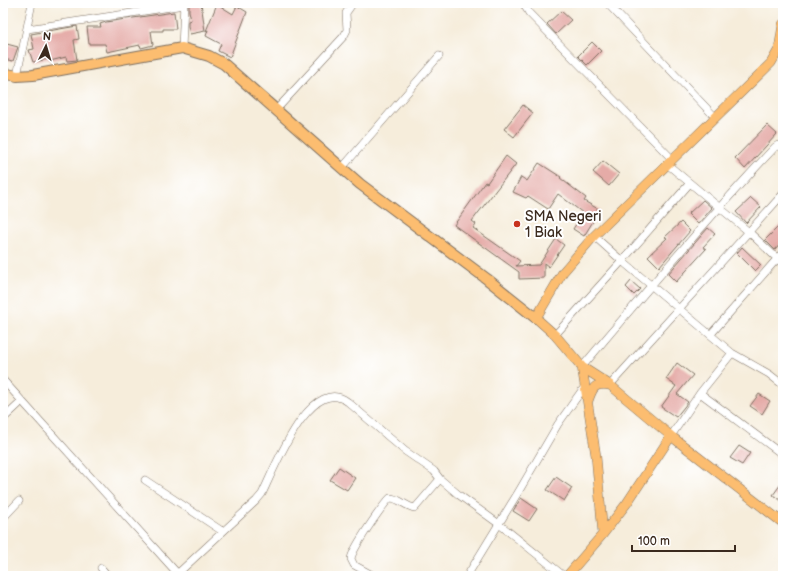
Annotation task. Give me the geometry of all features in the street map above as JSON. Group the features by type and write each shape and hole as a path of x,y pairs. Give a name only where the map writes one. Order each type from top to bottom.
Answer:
{"highway":[{"path":"3,73 17,76 33,76 182,48 209,56 224,64 360,184 536,318"}],"main road":[{"path":"783,24 779,49 771,64 669,161 594,236 563,272 536,318 555,335 582,367 610,385 671,436 783,523"},
{"path":"582,367 596,456 603,534"},
{"path":"588,401 593,388 598,385 610,385"},
{"path":"567,576 627,503 671,436"}],"street":[{"path":"17,76 32,3"},
{"path":"276,110 344,36 347,30 346,13 353,3"},
{"path":"523,3 529,13 690,184 749,232 783,264"},
{"path":"607,3 715,118"},
{"path":"27,29 184,4 182,48"},
{"path":"342,168 439,56"},
{"path":"582,367 651,284 718,208 775,147 778,145 783,149"},
{"path":"555,335 690,184"},
{"path":"610,385 783,194"},
{"path":"594,236 732,352 769,374 783,385"},
{"path":"711,334 783,252"},
{"path":"671,436 700,393 732,352"},
{"path":"3,380 176,575 262,494 291,435 303,416 317,403 326,398 338,396 343,398 405,451 434,471 440,479 564,576"},
{"path":"467,576 558,424 585,386"},
{"path":"700,393 783,455"},
{"path":"3,419 18,405"},
{"path":"374,576 354,565 351,559 353,552 370,526 390,498 396,499 415,508 440,479"},
{"path":"145,480 222,531"},
{"path":"3,518 19,501"},
{"path":"100,568 108,576"}],"building":[{"path":"201,3 205,31 190,34 188,26 188,21 191,20 189,5"},
{"path":"217,4 233,14 237,6 247,12 230,57 218,51 221,44 206,36 208,30 206,31"},
{"path":"561,11 571,20 556,34 547,24"},
{"path":"174,12 176,29 151,31 153,45 141,48 140,45 107,52 105,44 89,44 87,27 101,27 100,24 106,22"},
{"path":"77,26 79,39 74,40 77,60 67,61 66,57 50,61 49,59 33,62 29,50 34,49 31,34"},
{"path":"592,42 601,51 587,65 578,56"},
{"path":"3,43 18,47 13,61 3,59"},
{"path":"523,105 533,113 514,137 504,129"},
{"path":"767,125 777,134 745,169 735,158"},
{"path":"506,156 516,164 472,221 476,224 473,228 520,261 516,266 539,265 556,239 564,245 549,267 544,263 544,278 519,279 519,272 454,225"},
{"path":"603,161 619,174 609,186 593,172"},
{"path":"539,163 561,177 560,178 586,198 584,201 600,210 584,236 573,229 583,213 558,194 548,209 528,196 526,198 513,192 521,177 527,181"},
{"path":"751,198 761,207 746,223 736,212"},
{"path":"703,200 712,208 698,224 688,214"},
{"path":"681,222 690,231 659,267 648,256"},
{"path":"783,222 783,241 775,250 765,240"},
{"path":"708,228 715,234 703,247 706,249 676,282 668,274"},
{"path":"742,247 761,265 755,271 737,253"},
{"path":"631,281 640,289 634,295 626,287"},
{"path":"677,363 693,375 677,394 688,402 676,417 661,407 676,386 666,379"},
{"path":"759,394 770,401 762,414 750,406"},
{"path":"739,446 750,453 742,465 730,458"},
{"path":"339,467 355,478 347,490 330,480"},
{"path":"556,477 572,488 564,501 547,490"},
{"path":"783,481 783,502 773,495"},
{"path":"521,498 537,509 529,521 513,511"}],"place":[{"name":"SMA Negeri 1 Biak","path":"517,224"}]}
